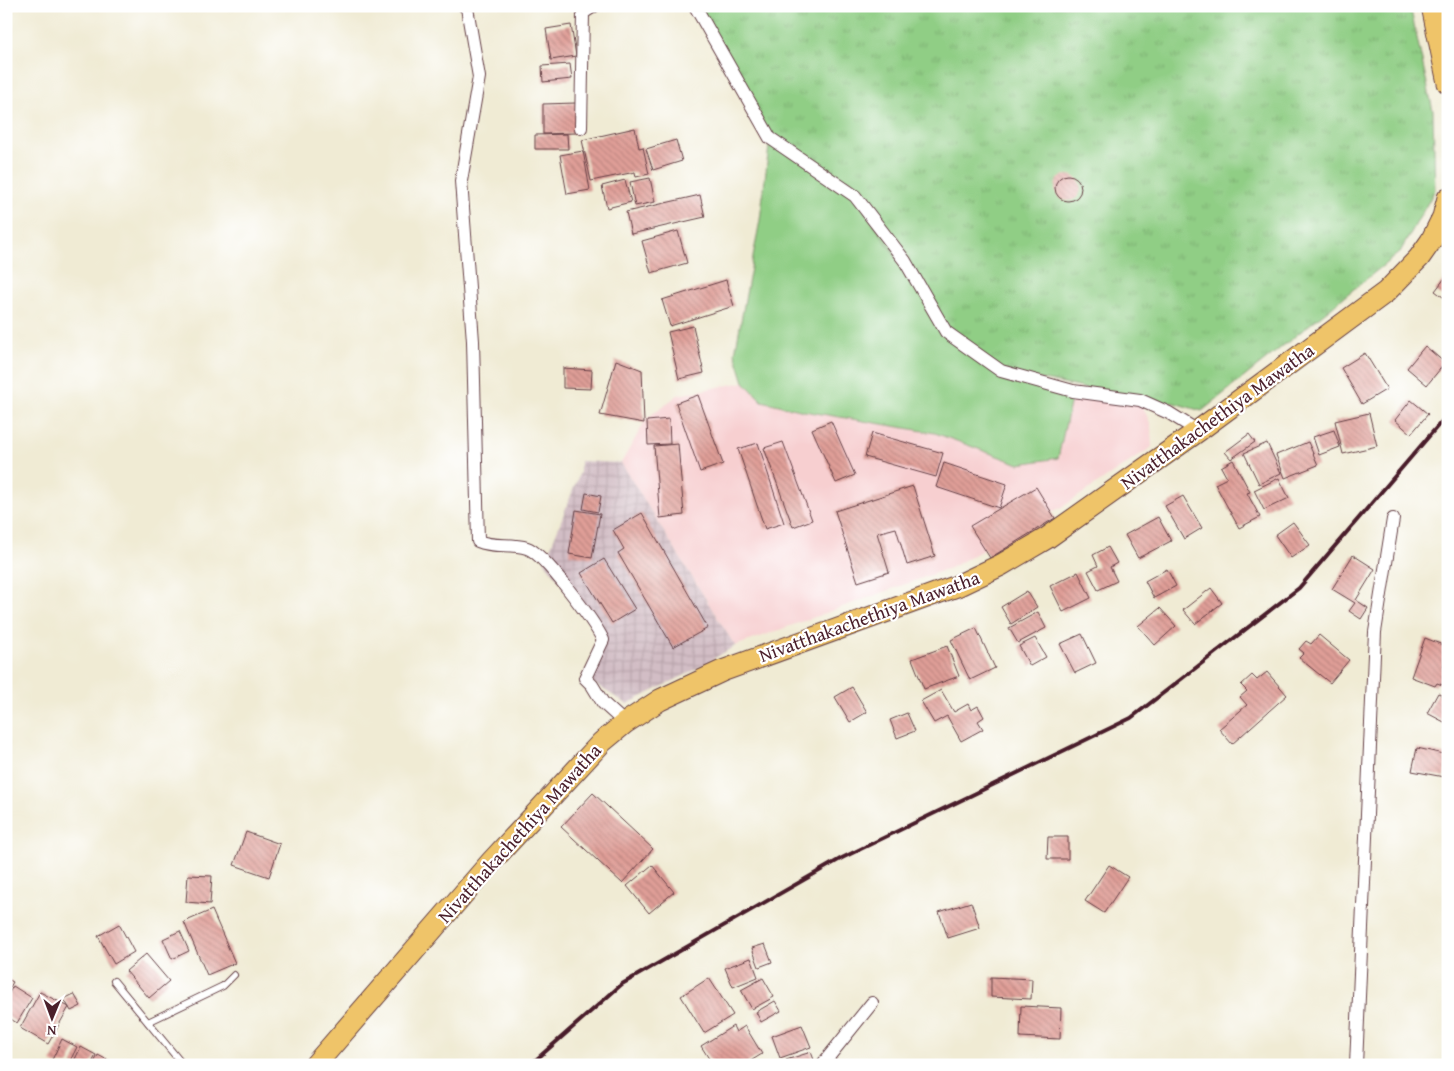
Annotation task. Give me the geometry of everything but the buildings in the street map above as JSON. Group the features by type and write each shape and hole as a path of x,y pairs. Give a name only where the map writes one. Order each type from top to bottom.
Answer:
{"highway":[{"path":"1432,6 1448,83"},
{"name":"Nivatthakachethiya Mawatha","path":"315,1065 491,862 584,760 625,723 660,700 722,671 957,586 1000,566 1047,538 1198,431 1368,307 1398,282 1420,258 1431,241 1443,217 1448,198"}],"street":[{"path":"464,6 467,8 480,77 461,181 473,341 478,541 489,546 516,545 530,548 545,562 596,625 604,640 585,678 592,685 603,703 625,723"},
{"path":"581,128 583,13 594,6"},
{"path":"695,6 770,138 855,196 905,261 946,332 1001,371 1073,392 1140,400 1169,413 1198,431"},
{"path":"1356,1065 1375,632 1393,520"},
{"path":"822,1065 872,1003"}],"lane":[{"path":"148,1022 223,986 234,975"},
{"path":"114,982 183,1065"}],"shaded area":[{"path":"744,382 763,401 804,411 935,433 1019,464 1073,391 1140,400 1151,425 1152,447 1067,504 950,568 735,646 621,463 647,418 678,395"},
{"path":"580,461 621,463 735,646 691,672 627,704 585,678 603,640 545,562 580,472"}],"green space":[{"path":"695,6 1410,6 1433,111 1435,190 1400,252 1202,411 1174,403 1140,400 1001,371 946,332 770,138"},
{"path":"770,138 855,196 946,332 1001,371 1073,391 1058,458 1019,464 935,433 804,411 762,401 744,382 735,353 760,220"}],"railway":[{"path":"530,1065 622,984 842,858 1131,718 1299,588 1448,414"}]}
